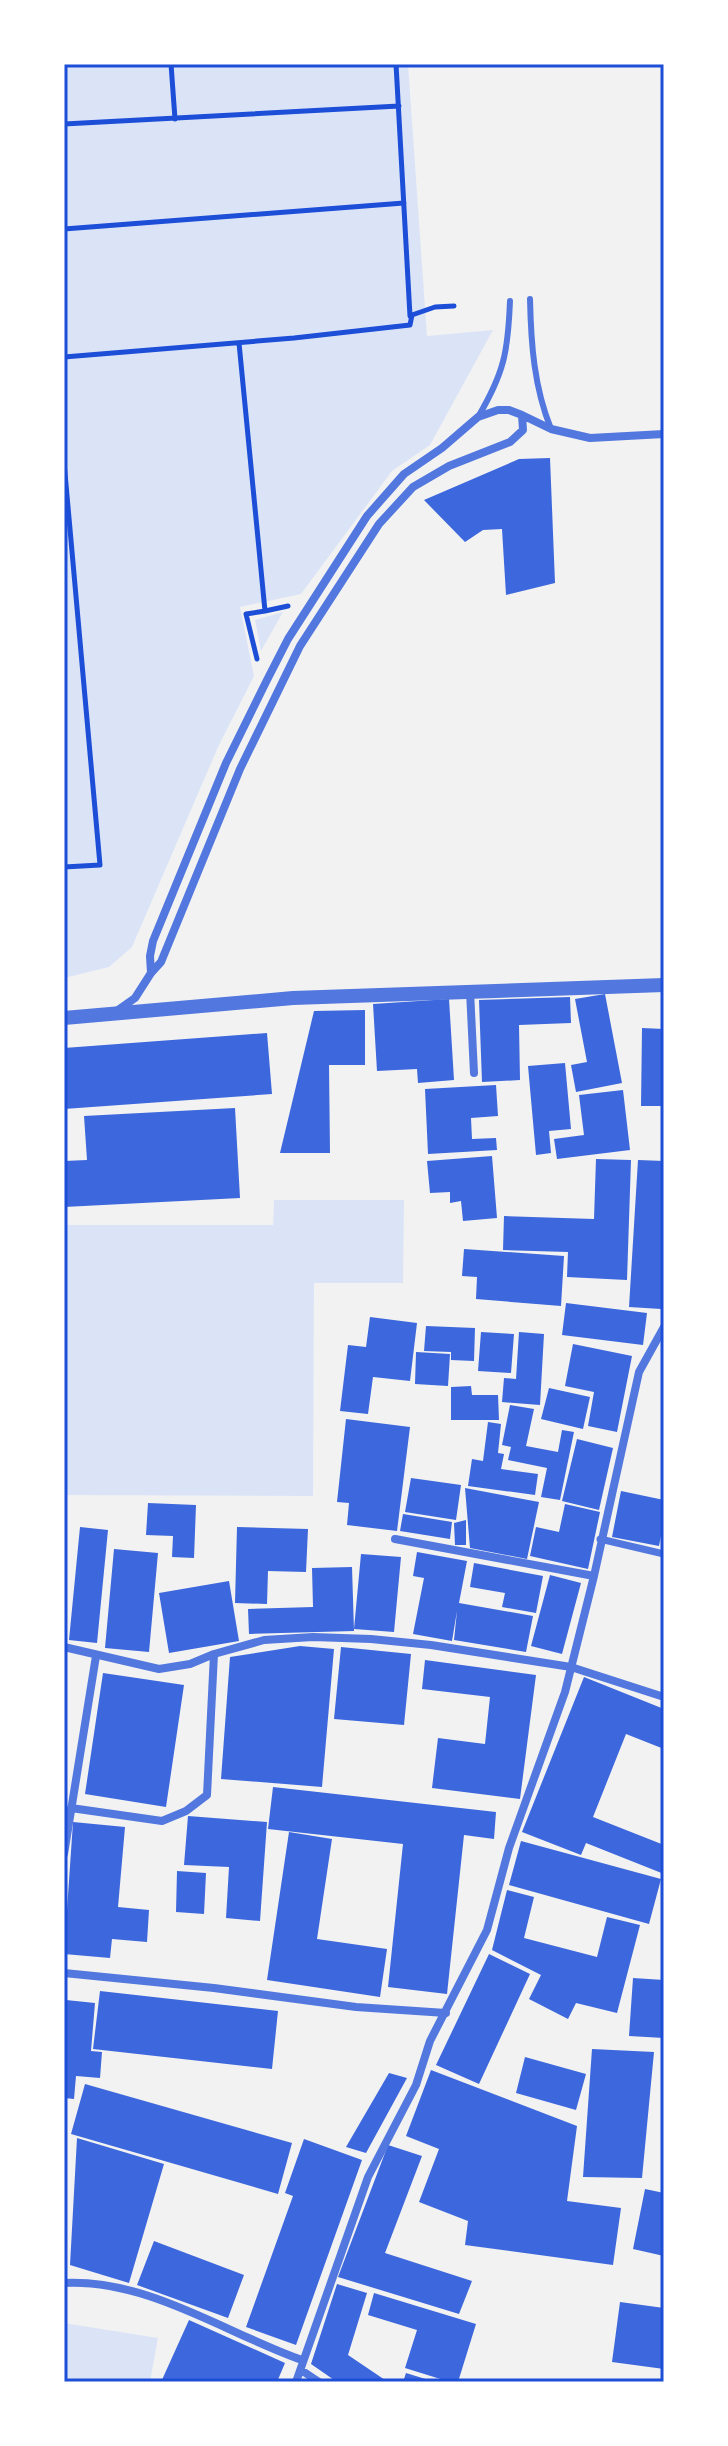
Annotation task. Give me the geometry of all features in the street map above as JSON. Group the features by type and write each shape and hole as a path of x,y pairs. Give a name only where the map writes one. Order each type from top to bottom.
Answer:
{"street":[{"path":"151,973 153,941 226,763 267,680 288,639 367,516 404,474 442,448 478,417 498,410 509,410 551,429 590,438 664,434"},
{"path":"111,1015 135,998 161,962 240,769 300,646 379,524 413,487 449,466 510,442 523,430 522,415"},
{"path":"64,1018 293,998 664,985"},
{"path":"470,991 474,1073"},
{"path":"296,2382 368,2177 416,2085 430,2041 487,1930 509,1848 547,1747 571,1667 639,1372 664,1327"},
{"path":"395,1539 594,1576"},
{"path":"600,1539 664,1554"},
{"path":"64,1647 159,1669 190,1664 264,1640 313,1637 371,1639 571,1667 664,1697"},
{"path":"71,1808 162,1821 186,1811 207,1795 214,1654"},
{"path":"64,1854 96,1656"},
{"path":"64,1973 214,1988 356,2007 446,2013"},
{"path":"64,2283 82,2282 119,2288 183,2309 302,2365 319,2382"}],"lane":[{"path":"530,299 534,368 541,404 551,429"},
{"path":"478,417 494,391 505,361 510,301"}],"path":[{"path":"171,64 175,119"},
{"path":"396,64 410,325"},
{"path":"64,124 399,106"},
{"path":"64,229 404,203"},
{"path":"410,325 412,315 435,307 454,306"},
{"path":"64,357 410,325"},
{"path":"239,343 265,611 246,614 258,664 267,680"},
{"path":"64,462 100,865 64,867"}],"shaded area":[{"path":"64,64 408,64 427,336 493,330 430,445 392,471 301,594 240,607 254,676 218,747 132,947 109,967 64,978"},
{"path":"283,612 261,651 255,620"},
{"path":"274,1200 404,1200 403,1283 314,1283 313,1496 64,1495 64,1225 273,1225"},
{"path":"64,2323 158,2338 150,2382 64,2382"}],"building":[{"path":"550,458 555,583 506,595 502,529 483,530 465,542 424,500 519,459"},
{"path":"605,994 622,1083 576,1092 571,1065 587,1062 575,999"},
{"path":"570,997 571,1023 519,1025 520,1080 482,1082 479,1000"},
{"path":"449,999 454,1080 418,1083 417,1069 377,1071 373,1004"},
{"path":"365,1010 365,1065 329,1065 330,1153 280,1153 314,1011"},
{"path":"642,1028 664,1029 664,1106 641,1106"},
{"path":"267,1033 272,1094 64,1109 64,1048"},
{"path":"565,1063 571,1129 549,1131 551,1153 536,1155 528,1066"},
{"path":"496,1085 498,1116 471,1118 472,1139 496,1138 497,1150 428,1154 425,1089"},
{"path":"623,1090 630,1150 557,1159 554,1139 584,1135 579,1095"},
{"path":"235,1108 240,1198 64,1207 64,1161 87,1160 84,1116"},
{"path":"492,1156 497,1218 463,1221 461,1201 450,1203 450,1192 430,1193 427,1161"},
{"path":"596,1159 631,1160 627,1280 567,1277 568,1252 503,1250 504,1216 594,1219"},
{"path":"638,1160 664,1161 661,1309 629,1307"},
{"path":"464,1249 564,1256 561,1306 476,1299 477,1277 462,1276"},
{"path":"566,1303 647,1313 643,1345 562,1335"},
{"path":"370,1317 417,1323 410,1381 373,1377 368,1414 340,1411 348,1345 366,1347"},
{"path":"426,1326 475,1328 474,1361 451,1360 451,1352 424,1351"},
{"path":"481,1332 514,1334 511,1373 478,1371"},
{"path":"519,1332 544,1334 540,1405 502,1402 504,1378 516,1379"},
{"path":"573,1344 632,1356 617,1432 588,1426 594,1392 565,1386"},
{"path":"416,1352 450,1354 448,1386 415,1384"},
{"path":"471,1386 472,1395 498,1395 499,1420 451,1420 451,1387"},
{"path":"549,1388 590,1397 583,1429 541,1419"},
{"path":"510,1405 534,1409 526,1446 558,1452 562,1430 574,1432 560,1500 541,1497 547,1468 508,1460 511,1447 502,1445"},
{"path":"346,1419 410,1427 397,1531 347,1525 349,1503 337,1502"},
{"path":"488,1422 501,1424 498,1453 504,1454 501,1469 538,1474 535,1495 468,1486 472,1459 483,1461"},
{"path":"577,1439 613,1448 599,1510 562,1501"},
{"path":"411,1478 461,1485 456,1520 405,1512"},
{"path":"465,1488 539,1502 527,1559 470,1548"},
{"path":"621,1491 664,1500 659,1546 612,1537"},
{"path":"148,1503 196,1505 194,1558 172,1557 173,1536 146,1535"},
{"path":"565,1504 600,1512 588,1569 530,1556 536,1527 559,1532"},
{"path":"403,1514 452,1522 450,1539 400,1531"},
{"path":"466,1520 466,1545 455,1545 454,1523"},
{"path":"80,1527 108,1530 97,1643 69,1640"},
{"path":"237,1527 308,1529 306,1572 268,1571 267,1604 235,1603"},
{"path":"114,1549 158,1553 149,1652 105,1648"},
{"path":"417,1552 467,1561 459,1603 533,1616 526,1652 454,1640 457,1611 452,1641 413,1634 424,1578 413,1576"},
{"path":"361,1554 401,1557 394,1632 354,1629"},
{"path":"474,1563 543,1576 536,1613 502,1607 505,1593 470,1587"},
{"path":"352,1567 354,1631 249,1634 248,1609 313,1607 312,1568"},
{"path":"550,1575 581,1583 562,1654 531,1646"},
{"path":"229,1581 239,1641 169,1653 159,1593"},
{"path":"300,1646 334,1649 322,1787 221,1779 230,1657"},
{"path":"341,1647 411,1654 404,1725 334,1719"},
{"path":"425,1660 536,1675 520,1799 432,1788 438,1738 485,1744 490,1697 422,1689"},
{"path":"103,1673 184,1685 166,1807 85,1794"},
{"path":"584,1677 664,1709 664,1749 626,1734 593,1817 664,1845 664,1874 586,1843 581,1855 522,1832"},
{"path":"273,1787 496,1812 494,1839 464,1835 447,1994 388,1987 403,1844 268,1829"},
{"path":"188,1816 267,1822 260,1921 226,1918 229,1867 184,1865"},
{"path":"73,1822 125,1827 118,1907 149,1910 147,1942 112,1939 110,1958 64,1954"},
{"path":"289,1832 332,1839 317,1939 387,1949 380,1997 267,1980"},
{"path":"521,1841 661,1879 649,1924 509,1885"},
{"path":"177,1871 206,1873 204,1914 176,1912"},
{"path":"507,1890 534,1897 524,1938 597,1957 607,1917 640,1925 617,2013 576,2003 568,2019 529,1999 541,1975 492,1950"},
{"path":"489,1954 530,1974 479,2084 436,2065"},
{"path":"633,1978 664,1980 664,2038 629,2036"},
{"path":"100,1991 278,2011 272,2069 93,2049"},
{"path":"66,2000 95,2003 91,2051 102,2052 100,2078 76,2076 74,2099 64,2098"},
{"path":"592,2049 654,2052 642,2178 583,2177"},
{"path":"525,2057 586,2074 576,2110 516,2093"},
{"path":"431,2070 577,2126 567,2201 621,2208 613,2265 465,2245 468,2221 419,2202 439,2149 406,2136"},
{"path":"389,2073 407,2078 366,2153 346,2147"},
{"path":"85,2084 292,2143 278,2194 71,2134"},
{"path":"77,2138 164,2164 129,2283 70,2265"},
{"path":"304,2139 362,2160 296,2345 246,2327 293,2196 285,2193"},
{"path":"388,2145 422,2156 385,2253 472,2281 459,2314 338,2277"},
{"path":"645,2189 664,2193 664,2256 633,2249"},
{"path":"154,2241 244,2275 228,2318 137,2285"},
{"path":"337,2284 367,2293 348,2355 388,2382 337,2382 311,2364"},
{"path":"374,2293 476,2324 458,2382 405,2368 417,2330 368,2315"},
{"path":"620,2302 664,2308 664,2369 612,2362"},
{"path":"189,2320 285,2363 277,2382 161,2382"},
{"path":"406,2373 432,2381 432,2382 403,2382"}]}
